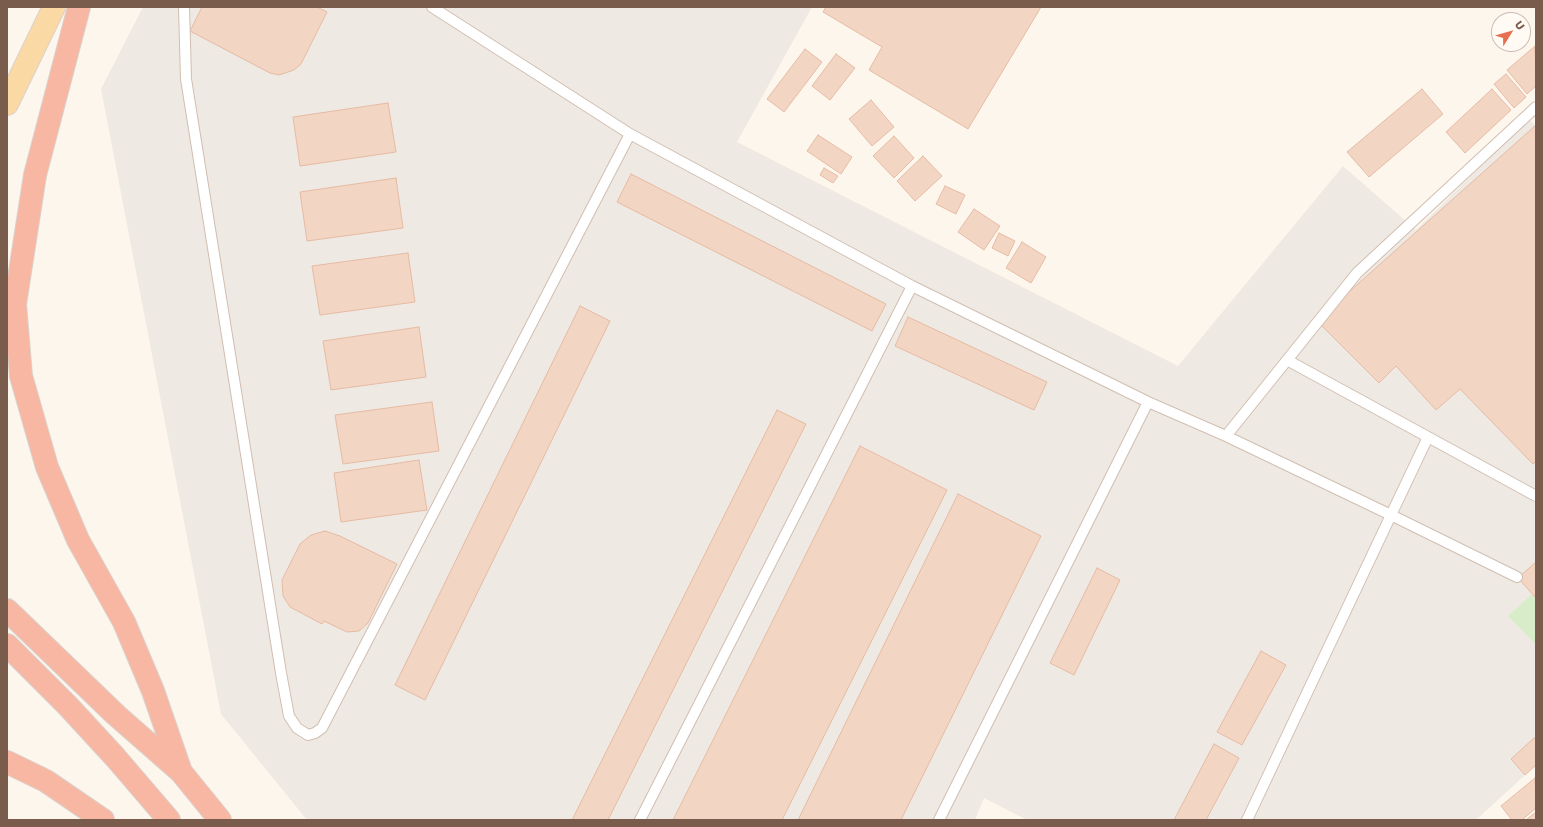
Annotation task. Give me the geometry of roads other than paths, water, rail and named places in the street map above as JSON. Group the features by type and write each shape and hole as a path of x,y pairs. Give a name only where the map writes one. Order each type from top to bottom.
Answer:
{"highway":[{"path":"79,7 35,175 15,304 21,376 47,467 78,540 124,622 153,691 181,772"},
{"path":"7,610 116,715 181,772 220,820"},
{"path":"7,645 94,734 169,820"},
{"path":"7,762 46,781 104,820"}],"main road":[{"path":"7,104 54,7"}],"lane":[{"path":"184,7 186,79 281,673 289,716 297,728 308,734 315,733 322,728 630,134"},
{"path":"432,7 630,134 912,286 1148,402 1226,436 1517,576"},
{"path":"1226,436 1357,273 1536,107"},
{"path":"640,820 912,286"},
{"path":"1287,360 1536,496"},
{"path":"939,820 1148,402"},
{"path":"1247,820 1428,437"}]}
